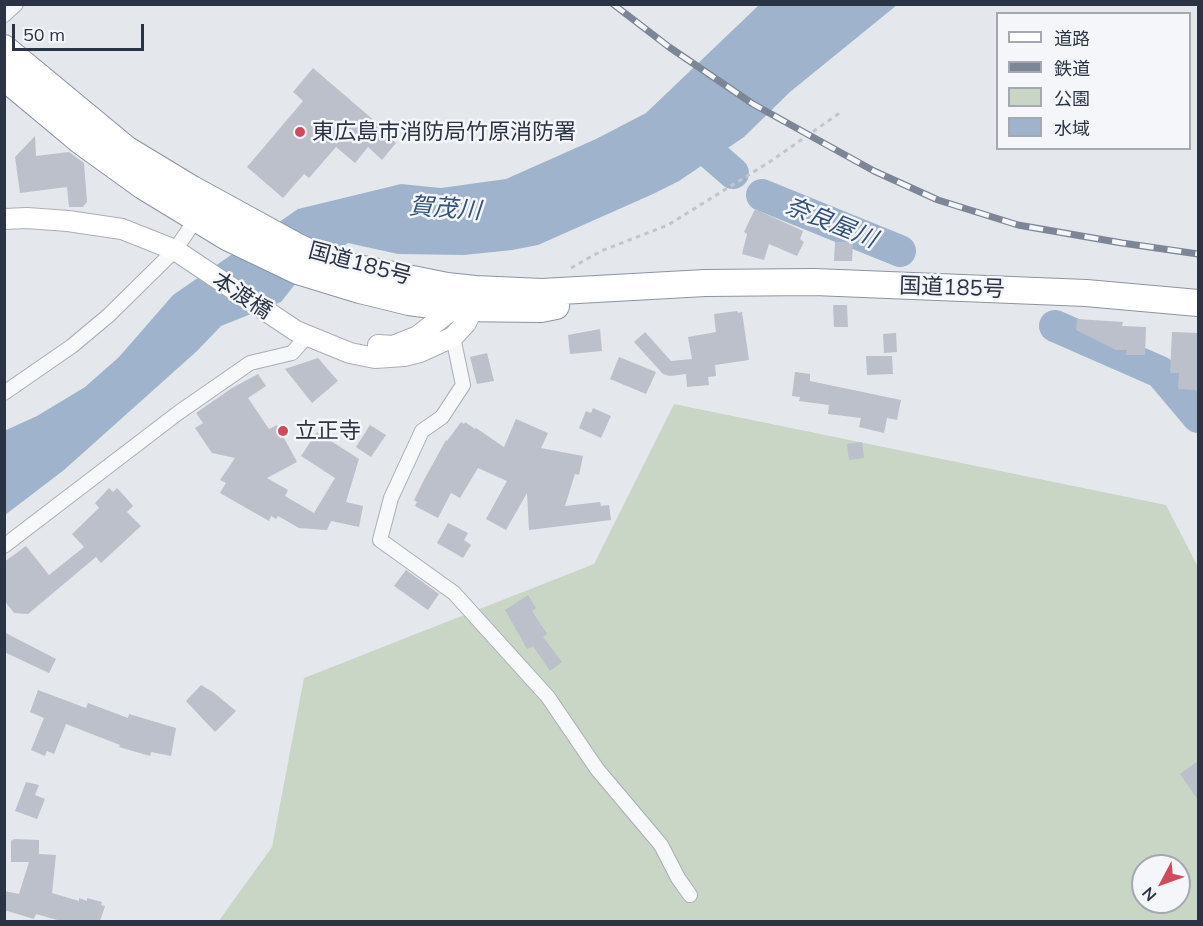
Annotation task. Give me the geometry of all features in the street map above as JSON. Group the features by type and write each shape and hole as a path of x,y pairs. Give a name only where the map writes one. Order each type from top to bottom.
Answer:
{"highway":[{"name":"国道185号","path":"4,48 126,149 247,220 323,259 461,296 541,309 705,284 826,282 1086,293 1198,303"},
{"name":"国道185号","path":"4,77 82,142 144,186 227,237 298,271 360,290 410,302 461,296"}],"street":[{"path":"4,15 16,4"},
{"name":"本渡橋","path":"4,219 68,221 122,229 182,255 301,333"},
{"path":"4,393 72,346 182,255 196,219"},
{"path":"301,333 357,345 393,346 418,336 461,296"},
{"path":"301,333 350,354 375,358 404,356 420,352 453,337 466,323 461,296"},
{"path":"4,546 205,394 250,363 292,353 301,333"},
{"path":"453,337 463,385 442,417 422,432 390,498 380,540 454,593 548,697 597,769 661,845 678,878 690,895"}],"path":[{"path":"568,270 593,255 668,225 771,161 841,112"}],"green space":[{"path":"674,404 1166,505 1198,567 1198,921 218,922 272,847 304,678 594,564"}],"water":[{"name":"賀茂川","path":"759,5 897,5 790,92 744,137 679,181 538,245 464,255 398,254 348,243 300,278 281,302 221,326 197,351 64,470 5,515 4,431 37,416 85,387 119,357 173,295 298,209 401,184 441,188 506,179 596,139 646,113"}],"building":[{"path":"313,68 384,129 382,131 396,143 382,160 368,147 355,163 336,147 309,178 304,174 283,198 247,167 303,101 293,92"},
{"path":"35,136 36,156 69,152 84,163 87,202 83,207 69,207 67,187 20,193 15,157"},
{"path":"755,209 803,231 800,239 804,242 797,256 769,244 764,260 742,254 747,234 744,232"},
{"path":"835,242 853,242 852,261 834,261"},
{"path":"833,305 847,305 848,327 834,327"},
{"path":"742,312 749,360 715,365 716,376 708,377 709,385 687,387 686,374 670,376 663,374 634,342 645,332 671,361 692,359 688,337 716,332 714,314"},
{"path":"1077,319 1123,322 1122,326 1146,327 1145,355 1126,355 1127,350 1116,350 1076,330"},
{"path":"600,329 602,351 570,354 568,335"},
{"path":"1172,332 1198,333 1198,390 1178,389 1179,373 1170,373"},
{"path":"896,333 897,352 884,353 883,334"},
{"path":"487,353 494,381 477,384 470,357"},
{"path":"866,356 892,356 893,374 867,375"},
{"path":"619,357 656,372 646,394 610,379"},
{"path":"318,358 338,381 312,403 285,369"},
{"path":"795,372 810,374 810,381 901,400 897,420 887,418 884,433 859,427 861,418 828,414 829,405 799,401 800,397 792,396"},
{"path":"258,374 266,386 248,398 269,429 277,425 297,462 267,478 288,490 285,496 314,513 335,478 301,456 317,432 359,459 346,502 363,506 359,527 331,521 327,530 299,528 278,516 276,519 271,516 269,521 220,493 226,483 220,480 235,458 212,453 195,428 203,423 196,413 232,388"},
{"path":"593,408 611,416 601,438 579,428 586,411 591,413"},
{"path":"516,419 548,433 541,448 583,456 579,475 575,474 565,506 600,502 601,506 609,505 611,520 529,530 527,493 506,530 486,519 507,481 478,468 460,498 451,493 438,518 415,506 417,502 414,500 425,478 446,440 461,422 476,428 504,447"},
{"path":"370,425 386,435 371,457 356,447"},
{"path":"862,442 864,458 849,460 847,444"},
{"path":"109,488 113,492 117,488 128,500 133,506 127,512 141,526 101,563 96,557 28,614 14,613 4,600 4,562 26,546 49,575 84,547 72,534 99,508 95,503"},
{"path":"448,523 468,533 464,540 471,545 463,558 437,543"},
{"path":"406,570 439,594 428,610 394,586"},
{"path":"528,595 536,608 532,611 547,634 543,637 562,662 550,671 533,646 527,649 505,610"},
{"path":"4,632 56,659 49,673 4,652"},
{"path":"201,685 236,711 215,732 186,701"},
{"path":"38,690 86,708 88,703 128,718 129,714 176,728 171,756 151,752 150,756 119,747 120,745 66,724 54,754 47,751 45,756 31,750 44,718 30,712"},
{"path":"1198,761 1198,800 1180,774"},
{"path":"26,782 39,785 35,795 45,799 37,819 15,811"},
{"path":"14,839 39,840 39,854 56,855 52,893 79,901 79,898 87,901 87,898 102,902 101,905 105,906 100,921 61,921 36,914 34,919 4,910 4,891 19,894 29,862 11,862 11,841"}],"waterway":[{"name":"奈良屋川","path":"694,139 733,173"},
{"name":"奈良屋川","path":"762,195 900,251"},
{"name":"奈良屋川","path":"1055,326 1160,372 1198,417"}],"railway":[{"path":"613,4 669,47 753,104 874,171 938,200 1018,225 1198,254"}],"place":[{"name":"東広島市消防局竹原消防署","path":"300,132"},
{"name":"立正寺","path":"283,431"}]}
